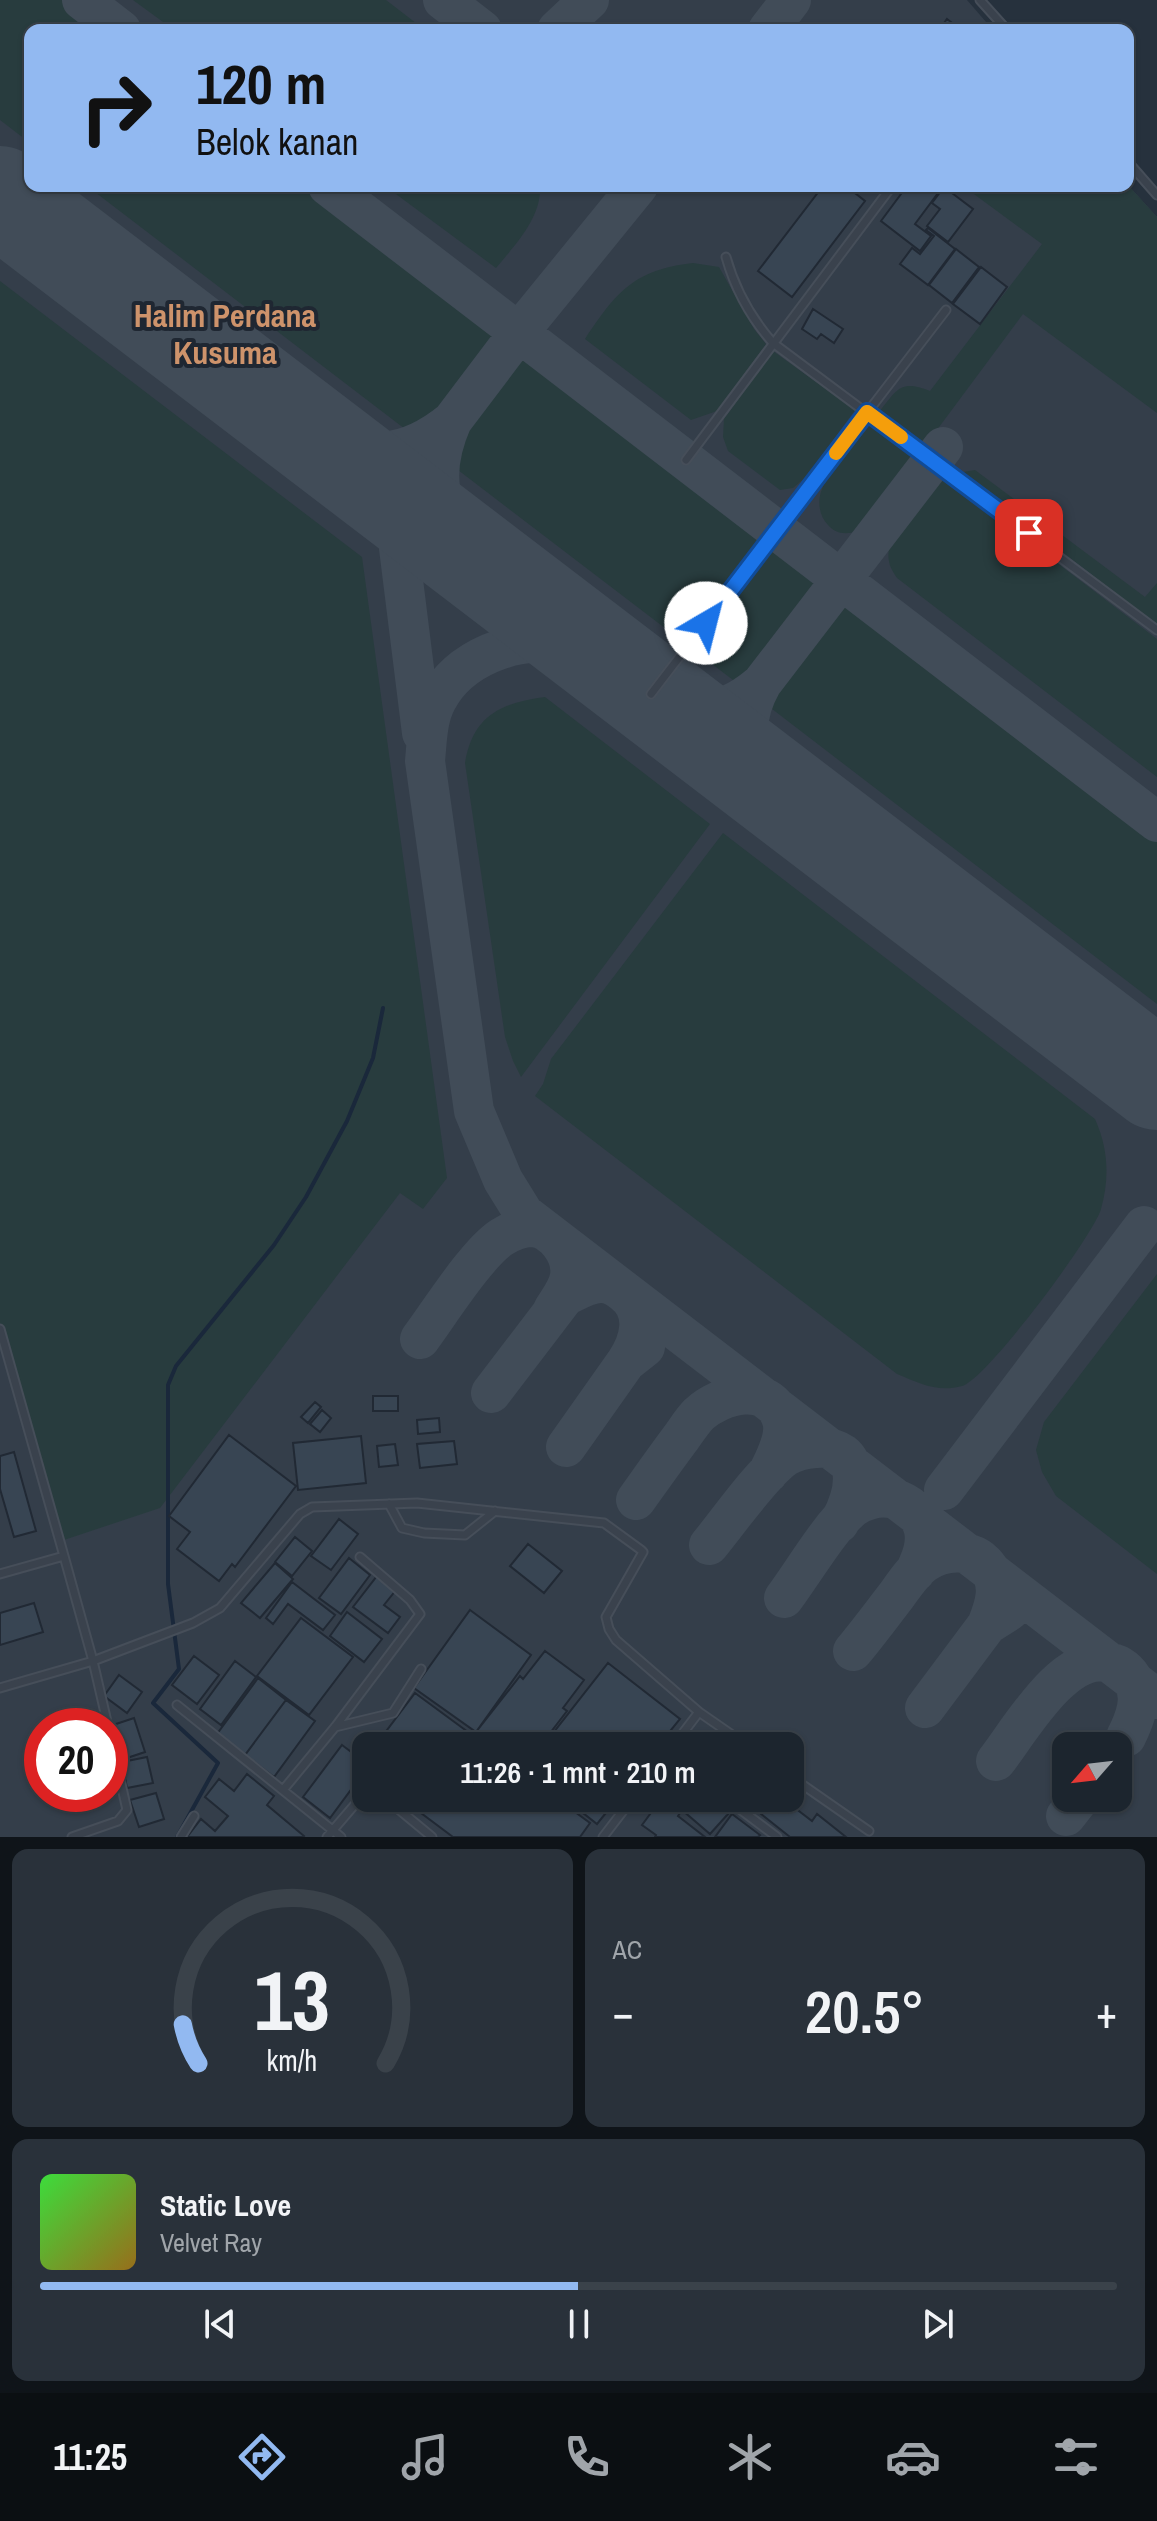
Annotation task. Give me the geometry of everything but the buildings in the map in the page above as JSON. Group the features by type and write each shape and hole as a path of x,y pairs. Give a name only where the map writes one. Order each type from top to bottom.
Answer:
{"lane":[{"path":"980,0 1002,24"},
{"path":"1134,169 1157,195"},
{"path":"686,460 887,192"},
{"path":"726,257 745,305 773,343 1157,630"},
{"path":"651,694 946,310"},
{"path":"0,1329 104,1708"},
{"path":"0,1688 93,1661 193,1623 220,1608 300,1514 312,1507 417,1503 604,1523 641,1550 643,1552 606,1617 609,1629 616,1640 699,1712 728,1732"},
{"path":"389,1504 402,1528 424,1533 465,1535 495,1511"},
{"path":"0,1574 64,1556"},
{"path":"283,1790 420,1614 410,1600 360,1557"},
{"path":"335,1727 393,1713 421,1669"},
{"path":"177,1705 283,1790 330,1834 341,1837"},
{"path":"684,1732 699,1712"},
{"path":"804,1786 869,1831"},
{"path":"330,1834 352,1808"},
{"path":"72,1837 118,1821 125,1812"},
{"path":"402,1812 432,1837"},
{"path":"603,1837 622,1812"},
{"path":"744,1812 777,1837"},
{"path":"181,1837 194,1816"}],"shaded area":[{"path":"0,0 967,0 988,24 24,24 24,192 1134,192 1157,217 1157,1837 0,1837"}],"green space":[{"path":"0,0 82,0 113,24 24,24 24,138 0,120"},
{"path":"133,0 386,0 417,24 166,24"},
{"path":"95,192 336,192 1157,822 1157,1004 755,696 760,686 750,693 441,457 441,446 451,422 422,442"},
{"path":"393,192 539,192 532,220 496,268"},
{"path":"971,192 1134,192 1157,217 1157,413 1023,314 925,446 879,412 900,389 912,386 930,391 1042,244"},
{"path":"693,263 719,267 754,329 766,344 717,411 691,420 585,339 607,308 641,277"},
{"path":"0,281 362,557 447,1178 423,1209 400,1193 160,1508 64,1540 0,1329"},
{"path":"773,351 855,410 807,476 793,488 780,490 728,451 723,437 724,419"},
{"path":"872,423 914,453 857,531 838,532 823,517 820,494 830,475"},
{"path":"975,470 1145,597 1157,583 1157,625 965,477 963,472"},
{"path":"943,476 1157,639 1157,777 897,578 888,557 889,548"},
{"path":"545,697 710,824 521,1077 505,1037 465,763 475,734 491,715 515,703"},
{"path":"723,833 1095,1119 1105,1152 1106,1186 1094,1224 1015,1334 975,1378 962,1386 937,1388 897,1374 535,1096 543,1084 551,1059"},
{"path":"1157,1274 1157,1574 1056,1496 1042,1472 1036,1450 1044,1422"}],"waterway":[{"path":"177,1837 218,1763 153,1703 179,1669 168,1584 168,1385 176,1366 274,1245 306,1197 347,1121 373,1058 383,1008"}],"taxiway":[{"path":"82,0 113,24"},
{"path":"443,0 474,24"},
{"path":"563,24 589,0"},
{"path":"773,24 791,0"},
{"path":"336,192 1157,822"},
{"path":"452,421 520,331 633,192"},
{"path":"311,434 349,448 384,452 417,443 452,421 440,459 441,492 452,524 473,558"},
{"path":"762,683 943,447"},
{"path":"367,477 396,524 422,733"},
{"path":"623,672 560,645 543,643 507,647 490,653 459,672 437,700 429,722 425,761 474,1111 503,1180 524,1214 1157,1699"},
{"path":"660,700 688,709 714,709 738,700 762,683 751,708 748,732 753,755 764,780"},
{"path":"1127,1057 1157,1109"},
{"path":"944,1490 1144,1226"},
{"path":"420,1339 481,1256 502,1237 524,1228 548,1232 560,1244 568,1260 569,1281 553,1310"},
{"path":"491,1393 565,1296 592,1284 611,1285 632,1300 636,1308 638,1336 626,1362"},
{"path":"566,1447 626,1362 645,1347"},
{"path":"636,1500 696,1417 720,1401 744,1394 767,1399 776,1407 782,1420 782,1440 768,1473"},
{"path":"709,1545 776,1464 788,1455 807,1449 831,1449 849,1462 852,1473 850,1498 839,1523"},
{"path":"784,1598 843,1517 851,1509 872,1499 894,1499 913,1509 920,1518 925,1541 915,1572"},
{"path":"853,1651 916,1570 924,1563 948,1553 974,1556 992,1573 996,1595 987,1625"},
{"path":"925,1708 987,1625 1009,1611"},
{"path":"996,1761 1044,1697 1074,1670 1090,1663 1117,1665 1130,1675 1136,1685 1137,1708 1128,1732"},
{"path":"1066,1816 1069,1812"}],"runway":[{"path":"0,196 1157,1080"}],"slow traffic":[{"path":"836,453 867,412 901,437"}],"district":[{"name":"Halim Perdana Kusuma","path":"225,334"}],"route":[{"path":"706,623 867,412 1029,533"}]}
